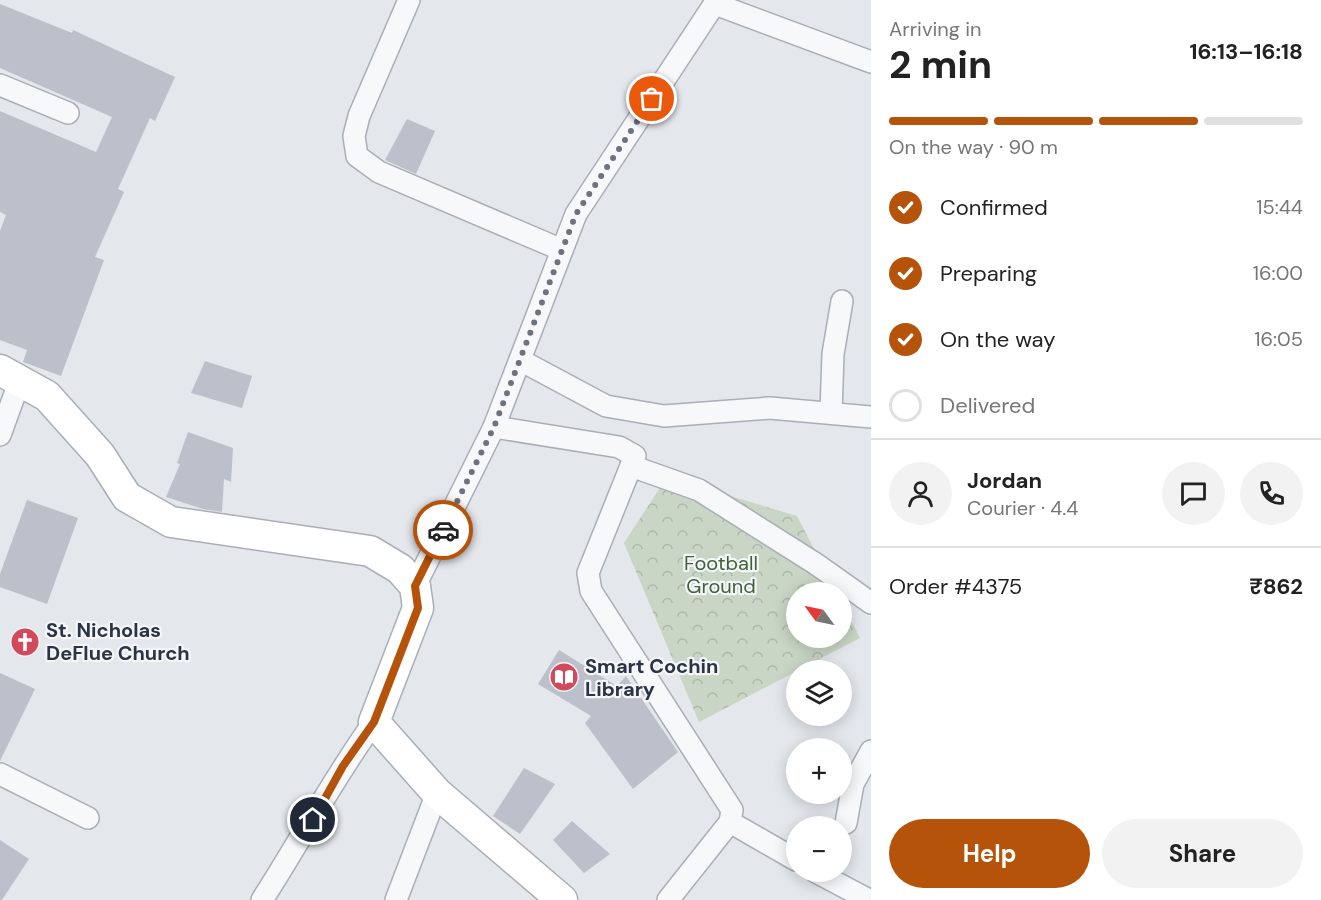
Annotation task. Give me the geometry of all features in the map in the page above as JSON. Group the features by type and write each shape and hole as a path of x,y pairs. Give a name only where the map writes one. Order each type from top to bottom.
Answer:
{"main road":[{"path":"10,375 47,396 100,455 127,497 171,522 370,551 400,569 415,586 418,608 374,722 437,793 562,900"}],"street":[{"path":"409,0 359,116 354,136 357,156 379,172 562,250"},
{"path":"415,586 494,427 576,214 716,2 871,62"},
{"path":"0,85 68,113"},
{"path":"831,412 833,354 842,302"},
{"path":"520,360 606,406 664,416 770,408 871,417"},
{"path":"0,435 10,375"},
{"path":"494,427 619,447 635,456 588,573 591,591 732,810 730,822 669,900"},
{"path":"631,466 699,490 816,564 871,603"},
{"path":"262,900 313,820 343,766 374,722"},
{"path":"847,816 853,784 871,751"},
{"path":"0,774 88,818"},
{"path":"396,900 437,793"},
{"path":"730,822 786,854"},
{"path":"835,882 869,900"}],"green space":[{"name":"Football Ground","path":"667,477 797,516 831,582 786,582 786,648 841,648 818,660 786,660 786,677 699,722 624,543"},
{"name":"Football Ground","path":"852,622 860,638 852,642"}],"building":[{"path":"0,4 72,33 73,30 175,77 155,121 150,118 118,189 124,192 95,257 104,260 61,376 23,362 27,350 0,340 0,231 6,215 0,212 0,111 96,152 112,117 0,68"},
{"path":"407,119 435,131 416,174 385,160"},
{"path":"205,361 252,376 242,408 191,393"},
{"path":"188,432 233,448 231,482 224,479 222,512 203,509 166,497 180,464 177,463"},
{"path":"27,500 78,518 47,604 0,587 0,574"},
{"path":"559,650 617,686 626,676 678,752 633,789 585,723 591,716 538,684"},
{"path":"0,673 35,689 0,761"},
{"path":"524,768 555,784 520,834 493,816"},
{"path":"572,821 610,854 584,873 553,840"},
{"path":"0,840 29,859 2,900 0,900"}],"way so far":[{"path":"443,530 494,427 576,214 652,99"}],"place":[{"name":"St. Nicholas DeFlue Church","path":"25,642"},
{"name":"Smart Cochin Library","path":"564,677"}],"route":[{"path":"313,820 343,766 374,722 418,608 415,586 443,530"}]}
